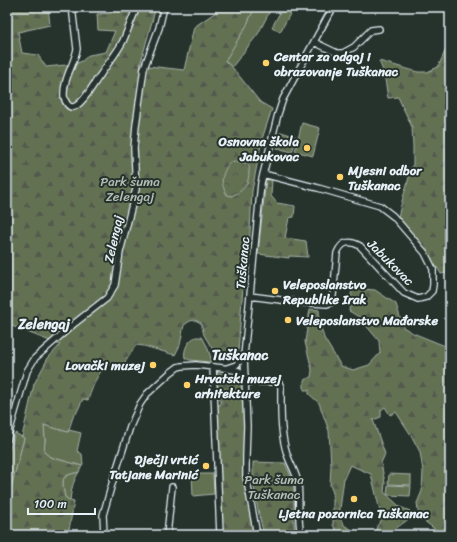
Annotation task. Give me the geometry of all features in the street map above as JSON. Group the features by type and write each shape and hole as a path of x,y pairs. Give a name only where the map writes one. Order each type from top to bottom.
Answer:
{"street":[{"path":"72,7 76,54 66,81 64,95 66,104 73,107 86,96 119,49 137,7"},
{"name":"Zelengaj","path":"7,440 28,371 34,358 107,298 115,285 120,252 136,189 134,148 144,68 159,28 164,7"},
{"name":"Tuškanac","path":"257,535 246,476 247,432 244,356 260,189 278,114 284,99 334,7"},
{"path":"314,42 337,53 343,53 354,47 371,30 379,29"},
{"name":"Jabukovac","path":"250,296 296,302 330,303 333,296 338,253 340,247 350,242 360,246 404,293 414,298 423,298 430,294 433,285 433,269 425,253 393,216 380,206 263,174"},
{"path":"224,368 234,366 244,356"},
{"path":"104,535 103,515 130,427 140,404 155,386 178,367 191,365 224,368 239,371 245,375"},
{"path":"213,367 220,535"},
{"path":"245,382 277,382 281,387 281,420 286,452 298,485 299,525 301,535"},
{"path":"167,535 172,487"}],"green space":[{"name":"Park šuma Zelengaj","path":"7,7 48,7 50,25 18,32 22,53 38,55 46,67 75,64 82,61 89,55 106,52 115,31 98,30 97,14 111,13 111,7 156,7 140,65 184,70 194,27 216,12 215,7 255,7 245,28 225,61 232,67 260,102 272,109 262,139 252,191 249,253 244,273 238,352 216,355 204,335 201,323 195,320 190,321 184,325 180,345 175,355 136,345 124,364 110,364 104,368 96,380 88,400 83,399 76,414 74,414 68,432 44,425 44,452 50,457 82,466 79,472 66,476 63,481 65,497 74,502 68,535 7,535 7,503 24,438 22,437 34,384 48,358 60,345 7,324"},
{"path":"255,7 272,7 258,34 232,67 224,61 245,28"},
{"path":"282,9 290,14 280,32 272,27"},
{"path":"450,26 450,272 441,274 437,267 434,267 398,217 413,164 412,127 398,97 388,98 384,73 379,61 418,72 427,72 438,67 448,45 446,27 447,28"},
{"path":"302,123 320,128 313,156 295,151"},
{"path":"281,132 297,137 292,152 277,148"},
{"path":"235,161 249,166 249,176 247,183 240,192 232,196 227,195 223,186 222,178 229,163"},
{"path":"266,179 272,180 271,196 277,203 295,206 294,217 289,218 285,238 306,241 308,257 289,256 289,258 258,254"},
{"name":"Park šuma Tuškanac","path":"352,288 375,290 396,304 403,327 413,333 450,348 450,535 433,535 436,530 419,517 417,503 422,491 423,471 420,452 396,412 390,415 385,407 381,410 381,417 373,420 385,454 381,463 385,483 384,492 400,507 410,511 410,518 388,535 375,535 377,526 382,519 371,474 350,465 344,478 339,517 345,526 351,529 354,535 338,535 333,525 333,493 330,485 331,465 329,431 319,403 309,394 309,390 304,390 304,380 311,377 312,370 305,342 310,309 319,310 320,324 324,338 341,366 353,370 369,365 380,353 379,341 359,317 349,311"},
{"path":"202,337 211,358 210,362 185,358 187,346 193,338"},
{"name":"Park šuma Tuškanac","path":"216,372 242,380 245,421 243,467 254,535 223,535 217,405 220,405 221,400 215,394"},
{"path":"44,425 68,432 69,430 81,433 77,451 82,454 82,466 50,457 44,452"},
{"path":"15,433 24,438 7,503 7,456"},
{"name":"Park šuma Tuškanac","path":"253,462 285,463 291,476 293,486 294,524 296,535 264,535 254,490"},
{"path":"79,472 75,479 70,501 65,497 63,481 68,475"},
{"path":"192,474 213,474 214,494 193,496"},
{"path":"389,474 411,475 411,485 388,484"},
{"path":"388,485 411,486 410,496 387,495"}],"place":[{"name":"Centar za odgoj i obrazovanje Tuškanac","path":"266,63"},
{"name":"Osnovna škola Jabukovac","path":"307,148"},
{"name":"Mjesni odbor Tuškanac","path":"340,177"},
{"name":"Veleposlanstvo Republike Irak","path":"275,291"},
{"name":"Veleposlanstvo Mađarske","path":"288,320"},
{"name":"Lovački muzej","path":"153,365"},
{"name":"Hrvatski muzej arhitekture","path":"187,385"},
{"name":"Dječji vrtić Tatjane Marinić","path":"206,466"},
{"name":"Ljetna pozornica Tuškanac","path":"354,499"}],"district":[{"name":"Zelengaj","path":"44,324"},
{"name":"Tuškanac","path":"240,355"}]}
